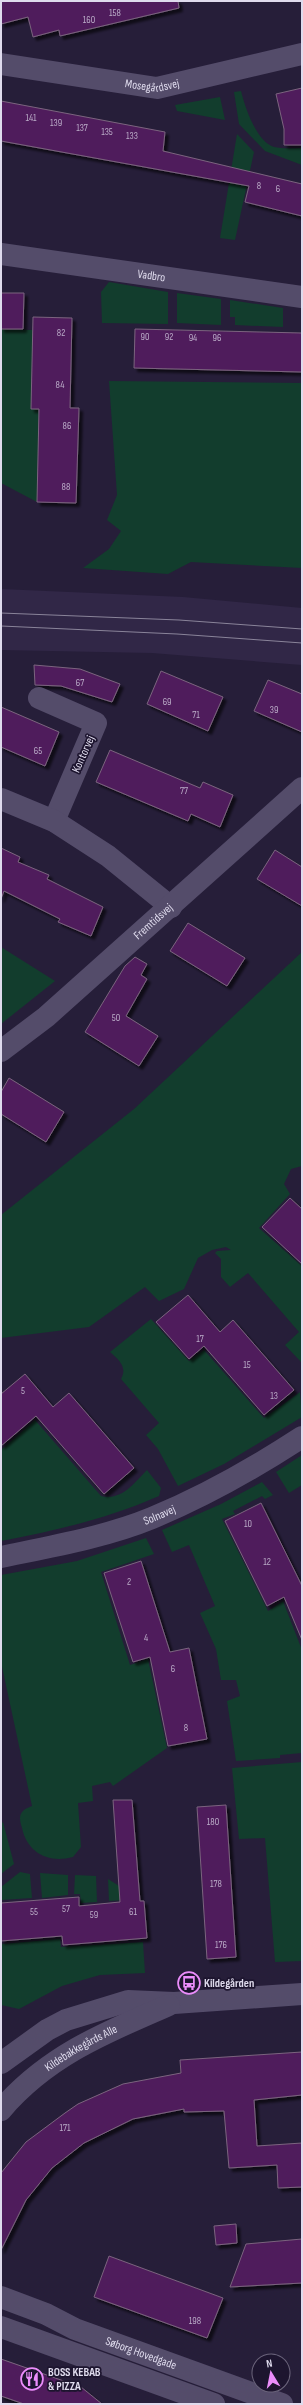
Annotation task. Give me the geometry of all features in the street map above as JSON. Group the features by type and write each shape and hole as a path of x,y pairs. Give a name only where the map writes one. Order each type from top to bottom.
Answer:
{"street":[{"name":"Mosegårdsvej","path":"1,64 157,88 302,54"},
{"name":"Vadbro","path":"1,254 302,297"},
{"name":"Kontorvej","path":"39,698 96,723 54,821"},
{"name":"Fremtidsvej","path":"1,1051 46,1017 171,907 302,788"},
{"path":"1,800 54,821 108,856 171,907"},
{"name":"Solnavej","path":"1,1557 67,1543 151,1518 260,1465 302,1437"},
{"name":"Kildebakkegårds Alle","path":"1,2063 47,2030 88,2012 128,2001 174,2003 302,1994"},
{"name":"Kildebakkegårds Alle","path":"4,2100 47,2066 81,2044 174,2003"},
{"name":"Søborg Hovedgade","path":"1,2297 46,2314 75,2329 282,2404"},
{"path":"1,2310 75,2329"},
{"name":"Søborg Hovedgade","path":"1,2327 170,2397 214,2404"}],"shaded area":[{"path":"1,589 183,597 302,608 302,665 152,653 1,650"}],"green space":[{"path":"241,91 252,123 262,138 274,147 302,148 302,165 265,151 239,124 234,92"},
{"path":"220,97 225,120 177,111 175,105"},
{"path":"237,134 254,152 235,240 220,238"},
{"path":"109,282 168,292 168,324 102,323 101,292"},
{"path":"177,293 221,299 221,325 177,323"},
{"path":"230,300 283,308 283,327 235,325 235,317 230,317"},
{"path":"1,329 33,330 31,408 39,409 37,502 1,483"},
{"path":"109,381 302,383 302,568 191,562 168,574 83,568 109,549 121,531 107,520 117,495"},
{"path":"1,947 55,981 1,1024"},
{"path":"302,952 302,1166 291,1169 284,1184 290,1194 259,1228 302,1266 302,1363 285,1345 299,1332 248,1273 230,1287 221,1277 221,1259 215,1253 217,1251 231,1250 226,1247 212,1250 198,1258 184,1289 159,1301 145,1287 89,1327 1,1338 1,1215 134,1109"},
{"path":"151,1319 189,1361 204,1350 264,1418 300,1392 302,1417 224,1464 178,1486 158,1449 146,1435 159,1423 121,1379 123,1375 123,1367 119,1360 110,1352"},
{"path":"35,1420 101,1496 115,1496 127,1490 147,1470 161,1488 159,1496 121,1511 82,1523 1,1541 1,1450"},
{"path":"302,1455 302,1485 289,1493 276,1472"},
{"path":"262,1482 273,1495 265,1499 262,1496 233,1511 235,1514 222,1519 268,1611 283,1601 302,1650 302,1753 280,1755 280,1758 236,1761 227,1701 240,1696 236,1680 221,1680 216,1649 200,1613 215,1606 189,1545 172,1552 162,1530 221,1504"},
{"path":"146,1538 154,1554 101,1572 130,1665 148,1659 167,1748 113,1786 110,1782 92,1786 93,1801 78,1803 81,1847 73,1857 55,1859 47,1857 34,1850 29,1844 20,1821 22,1812 32,1806 1,1662 1,1575 77,1561"},
{"path":"302,1762 302,1961 275,1962 265,1838 239,1839 232,1768"},
{"path":"3,1822 14,1864 1,1874 1,1824"},
{"path":"20,1872 30,1874 32,1898 1,1900 1,1887"},
{"path":"40,1873 68,1875 68,1895 42,1898"},
{"path":"75,1875 96,1876 97,1902 81,1903 80,1894 74,1894"},
{"path":"108,1879 140,1899 109,1901"},
{"path":"60,1939 61,1947 143,1942 145,1973 100,1975 62,1986 19,2009 1,2005 1,1944"}],"building":[{"path":"1,1 178,1 179,8 60,36 59,30 33,37 28,17 1,24"},
{"path":"302,88 302,145 284,145 284,129 276,94"},
{"path":"1,101 165,132 163,151 302,184 302,216 245,202 249,186 1,141"},
{"path":"1,293 24,293 23,329 1,329"},
{"path":"33,317 72,318 70,408 79,408 76,503 37,502 39,409 31,409"},
{"path":"135,329 302,333 302,372 134,368"},
{"path":"34,665 80,669 120,684 112,702 61,686 35,685"},
{"path":"161,671 223,697 208,731 147,704"},
{"path":"268,680 302,694 302,732 254,711"},
{"path":"1,707 59,732 45,766 1,747"},
{"path":"110,750 200,788 203,782 233,795 220,827 191,814 188,821 96,782"},
{"path":"1,848 20,857 18,862 49,875 47,879 103,907 91,936 58,922 60,919 4,891 1,899"},
{"path":"275,850 302,867 302,906 257,879"},
{"path":"188,923 245,958 227,986 170,951"},
{"path":"135,957 147,964 141,975 147,979 126,1016 158,1036 139,1066 85,1032 125,966"},
{"path":"9,1078 64,1112 46,1142 1,1114 1,1092"},
{"path":"290,1198 302,1209 302,1264 262,1227"},
{"path":"188,1295 220,1332 233,1320 294,1390 264,1415 204,1346 189,1359 156,1322"},
{"path":"25,1374 53,1407 69,1393 134,1468 104,1494 36,1416 1,1446 1,1394"},
{"path":"261,1503 302,1586 302,1640 284,1597 267,1606 225,1521"},
{"path":"141,1561 170,1652 189,1648 207,1739 168,1746 150,1657 133,1662 104,1573"},
{"path":"113,1800 132,1800 140,1901 144,1901 147,1938 63,1945 62,1936 1,1941 1,1903 79,1897 79,1906 120,1902"},
{"path":"226,1805 236,1957 207,1959 197,1807"},
{"path":"302,2052 302,2095 254,2100 257,2146 302,2143 302,2187 278,2188 277,2165 229,2168 224,2111 184,2112 184,2109 133,2119 84,2143 52,2168 26,2200 1,2250 1,2173 26,2142 78,2104 123,2084 181,2073 180,2060"},
{"path":"236,2224 237,2243 216,2245 214,2226"},
{"path":"302,2239 302,2283 230,2287 246,2244"},
{"path":"109,2256 223,2298 207,2338 94,2297"},
{"path":"1,2359 81,2387 102,2404 24,2404 1,2396"}],"tram line":[{"path":"1,613 179,620 302,629"},
{"path":"1,626 177,634 302,643"}],"place":[{"name":"Kildegården","path":"189,1983"},
{"name":"BOSS KEBAB & PIZZA","path":"32,2379"}]}
